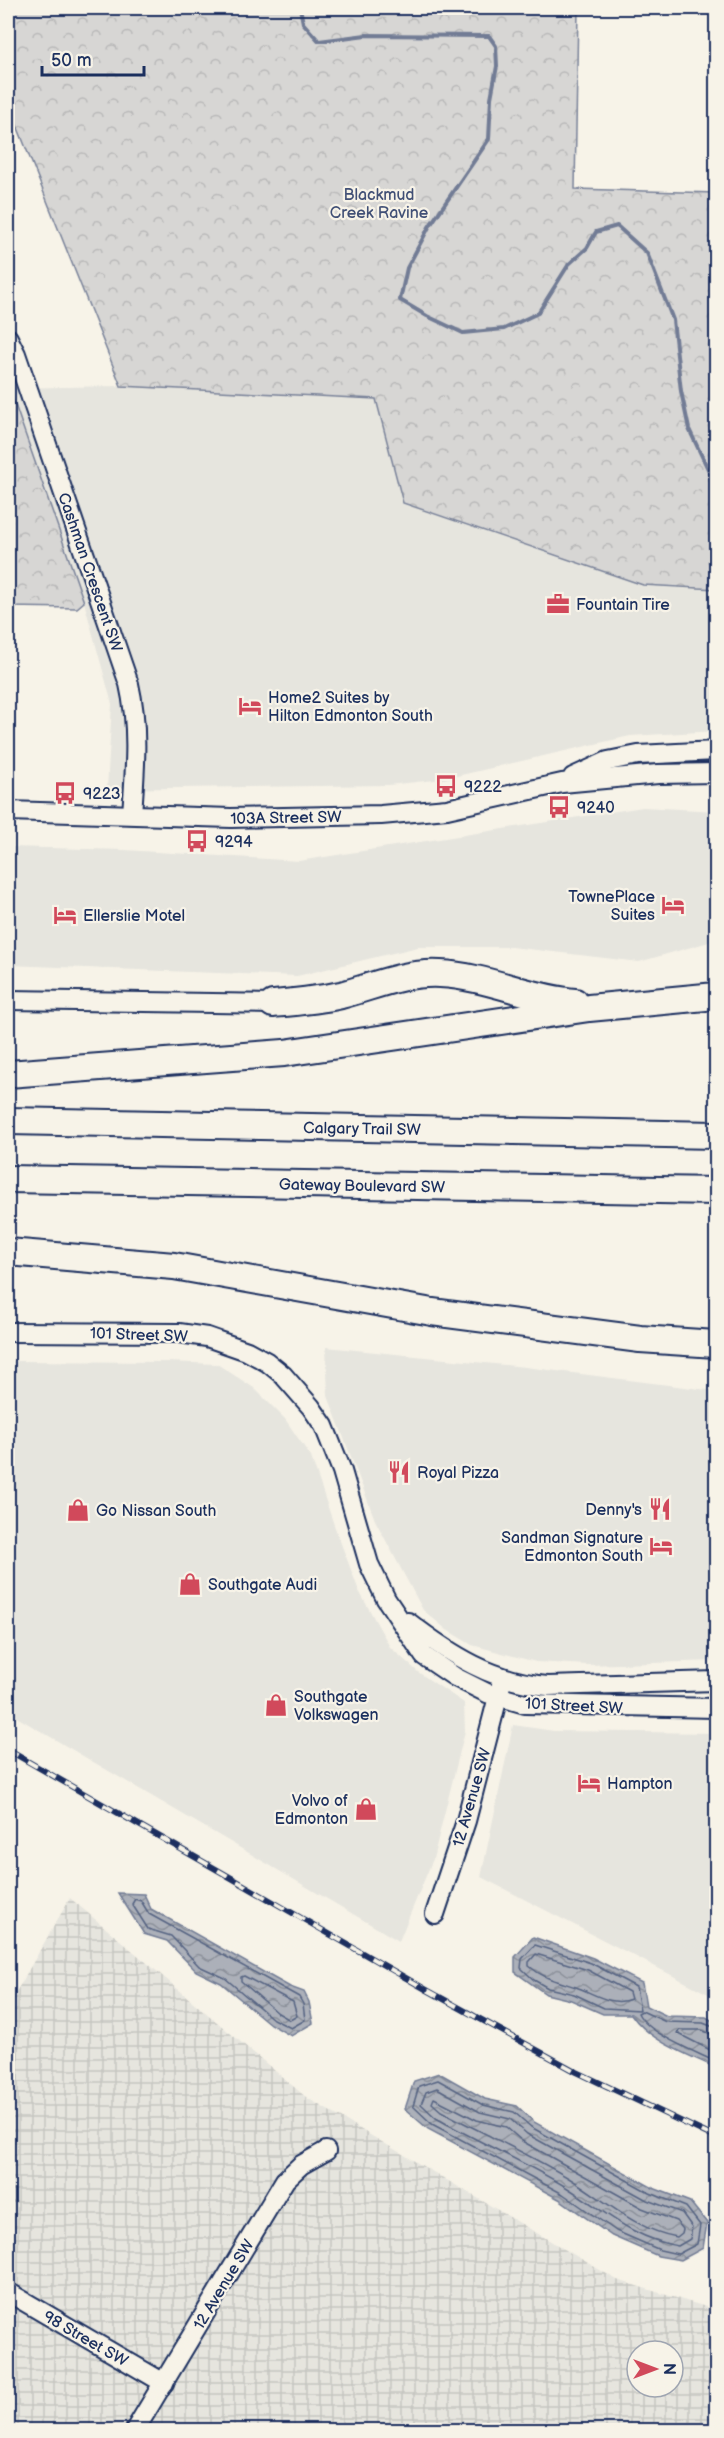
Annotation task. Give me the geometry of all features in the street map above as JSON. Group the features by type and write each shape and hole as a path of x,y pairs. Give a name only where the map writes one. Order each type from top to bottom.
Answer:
{"highway":[{"path":"273,1004 341,995 396,978 440,974 471,978 542,998 612,1005"},
{"path":"8,1074 284,1053 612,1005 717,996"},
{"name":"Calgary Trail SW","path":"8,1121 717,1135"},
{"name":"Gateway Boulevard SW","path":"8,1179 717,1191"},
{"path":"8,1252 174,1266 432,1312 640,1339 717,1344"}],"street":[{"name":"Cashman Crescent SW","path":"8,338 16,354 129,684 136,737 132,814"},
{"name":"103A Street SW","path":"561,783 608,761 657,752 717,751"},
{"name":"103A Street SW","path":"8,811 231,818 390,815 474,804 561,783 658,774 717,773"},
{"path":"8,1000 273,1004"},
{"name":"101 Street SW","path":"8,1332 178,1333 228,1343 267,1362 297,1390 324,1426 342,1470 369,1564 395,1612 424,1656 455,1677 498,1697 538,1706 714,1708"},
{"name":"101 Street SW","path":"395,1612 456,1657 502,1678 548,1686 717,1681"},
{"name":"12 Avenue SW","path":"435,1914 466,1821 502,1678"},
{"name":"12 Avenue SW","path":"135,2430 285,2180 301,2165 326,2151"},
{"name":"98 Street SW","path":"8,2292 164,2383"}],"shaded area":[{"path":"121,386 377,399 403,503 643,585 716,589 716,731 630,736 444,779 388,785 107,789 112,704 84,602 8,396 8,388"},
{"path":"643,807 716,811 716,940 639,962 511,947 418,947 297,976 8,965 8,847 125,850 299,861"},
{"path":"326,1347 525,1367 716,1391 716,1661 587,1665 536,1662 472,1645 447,1630 423,1610 375,1520 328,1396"},
{"path":"8,1361 217,1364 254,1388 285,1419 311,1457 359,1591 390,1647 418,1672 464,1703 465,1731 433,1859 399,1941 8,1712"},
{"path":"513,1725 554,1731 716,1733 716,1998 481,1877"},
{"path":"70,1898 307,2098 617,2280 716,2310 716,2430 8,2430 8,2006"}],"green space":[{"name":"Blackmud Creek Ravine","path":"8,8 578,8 575,189 716,193 716,589 643,585 403,503 376,399 121,386 8,103"},
{"path":"8,392 13,399 84,602 77,608 8,607"}],"water":[{"path":"118,1893 144,1894 151,1909 290,1987 304,1992 309,2002 313,2023 291,2036 270,2024 221,1983 196,1971 167,1941 144,1934"},
{"path":"533,1937 593,1958 642,1983 646,2006 667,2016 706,2017 716,2023 716,2068 659,2040 639,2024 631,2014 603,2014 571,2000 546,1994 515,1972 515,1957"},
{"path":"439,2073 485,2099 517,2106 534,2122 653,2188 690,2202 707,2223 703,2248 681,2260 658,2256 612,2236 559,2199 428,2129 405,2109 414,2081"}],"waterway":[{"path":"300,8 303,23 319,41 366,35 489,36 496,46 497,66 491,98 489,139 429,227 407,268 400,300 463,333 504,329 538,313 569,264 587,248 596,232 617,226 647,253 673,320 681,391 689,429 716,486"}],"railway":[{"path":"8,1750 427,1990 577,2072 716,2138"}],"place":[{"name":"Fountain Tire","path":"558,604"},
{"name":"Home2 Suites by Hilton Edmonton South","path":"250,706"},
{"name":"9222","path":"446,786"},
{"name":"9223","path":"65,793"},
{"name":"9240","path":"559,807"},
{"name":"9294","path":"197,841"},
{"name":"TownePlace Suites","path":"673,905"},
{"name":"Ellerslie Motel","path":"65,915"},
{"name":"Royal Pizza","path":"399,1472"},
{"name":"Denny's","path":"660,1509"},
{"name":"Go Nissan South","path":"78,1510"},
{"name":"Sandman Signature Edmonton South","path":"661,1546"},
{"name":"Southgate Audi","path":"190,1584"},
{"name":"Southgate Volkswagen","path":"276,1705"},
{"name":"Hampton","path":"589,1783"},
{"name":"Volvo of Edmonton","path":"366,1809"}]}
